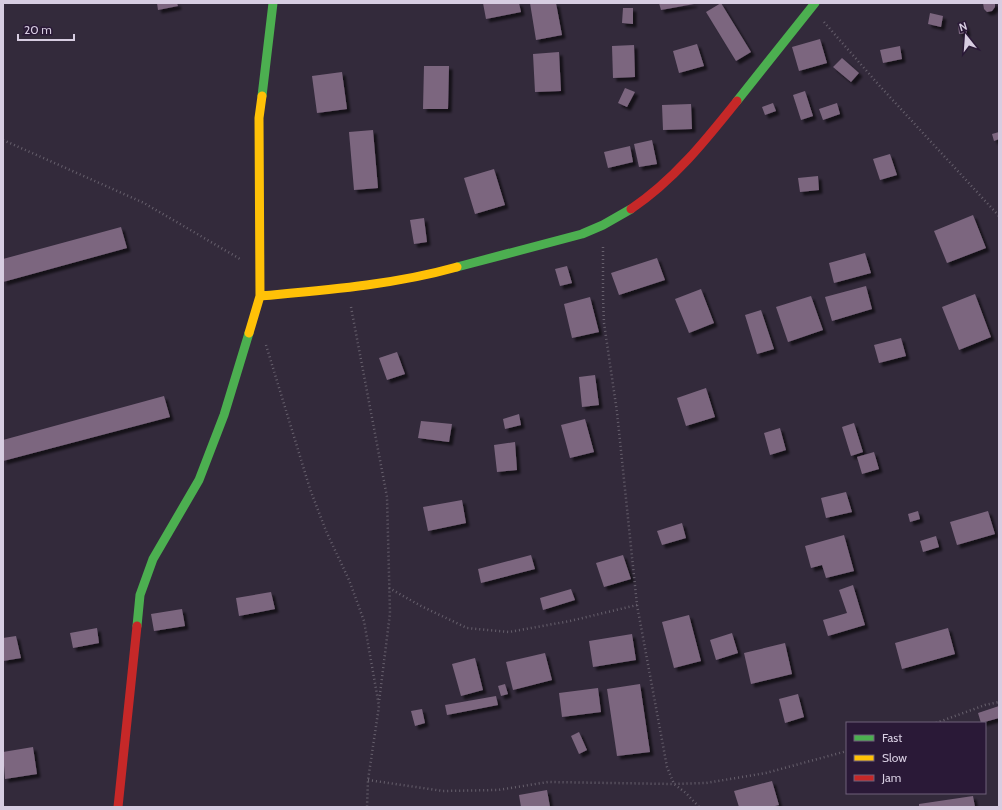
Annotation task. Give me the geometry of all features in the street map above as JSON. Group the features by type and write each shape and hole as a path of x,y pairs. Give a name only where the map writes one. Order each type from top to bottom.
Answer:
{"street":[{"path":"118,807 140,595 153,559 199,480 224,415 260,296 259,118 273,3"},
{"path":"260,296 418,278 582,234 603,225 632,208 664,184 702,145 813,5"}],"path":[{"path":"813,5 878,84 999,216"},
{"path":"3,140 144,203 259,270"},
{"path":"603,225 602,297 604,323 617,412 637,605 667,767 674,784 686,793 699,807"},
{"path":"348,286 387,497 390,613 379,706 368,780 367,807"},
{"path":"265,342 310,489 326,531 349,580 364,621 379,706"},
{"path":"389,588 421,606 467,628 509,632 570,621 637,605"},
{"path":"939,722 985,705 999,702"},
{"path":"368,780 444,791 498,790 548,782 674,784 706,783 766,774 846,751"}],"building":[{"path":"157,3 177,3 178,6 158,10"},
{"path":"483,3 519,3 521,12 486,19"},
{"path":"530,3 556,3 562,35 536,40"},
{"path":"659,3 694,3 694,4 661,10"},
{"path":"721,3 751,52 736,61 706,12"},
{"path":"983,3 995,3 995,7 992,11 987,12 984,9"},
{"path":"623,8 633,8 633,24 622,23"},
{"path":"930,13 943,16 941,27 928,24"},
{"path":"965,24 967,33 959,34 958,25"},
{"path":"820,39 827,63 799,71 792,47"},
{"path":"697,44 704,66 679,73 673,51"},
{"path":"634,45 635,77 613,78 612,46"},
{"path":"900,46 902,59 883,63 880,50"},
{"path":"559,52 561,91 535,92 533,54"},
{"path":"842,58 859,73 851,82 833,67"},
{"path":"424,66 449,66 448,109 423,109"},
{"path":"342,72 347,109 317,113 312,76"},
{"path":"625,88 635,92 627,107 618,103"},
{"path":"805,91 813,116 801,120 793,95"},
{"path":"773,103 776,111 765,115 762,107"},
{"path":"837,103 840,114 823,120 819,109"},
{"path":"691,104 692,129 663,130 662,105"},
{"path":"373,130 378,188 354,190 349,132"},
{"path":"999,132 999,139 994,141 992,134"},
{"path":"652,140 657,164 639,167 634,144"},
{"path":"630,146 633,162 608,168 604,152"},
{"path":"890,154 897,175 880,180 873,159"},
{"path":"494,169 505,205 475,214 464,178"},
{"path":"818,176 819,190 800,192 798,178"},
{"path":"973,215 986,248 947,263 934,231"},
{"path":"424,218 427,242 414,244 410,220"},
{"path":"121,227 127,248 3,282 3,259"},
{"path":"865,253 871,273 834,283 829,263"},
{"path":"657,258 665,280 619,295 611,273"},
{"path":"567,266 572,283 560,286 555,269"},
{"path":"866,286 872,309 832,321 825,297"},
{"path":"701,289 714,323 689,333 675,299"},
{"path":"975,294 991,337 959,350 942,307"},
{"path":"811,296 823,330 788,342 776,307"},
{"path":"590,297 599,332 572,338 564,304"},
{"path":"761,310 774,349 757,354 745,315"},
{"path":"901,338 906,356 879,363 874,345"},
{"path":"397,352 405,374 387,380 379,358"},
{"path":"595,375 599,405 582,407 579,377"},
{"path":"706,388 715,417 686,426 677,398"},
{"path":"164,396 170,417 3,461 3,440"},
{"path":"519,414 521,425 505,429 503,419"},
{"path":"585,419 594,452 570,458 561,425"},
{"path":"421,421 452,424 449,442 418,438"},
{"path":"854,423 863,452 851,456 842,427"},
{"path":"780,428 786,450 770,455 764,433"},
{"path":"515,442 517,470 497,472 494,445"},
{"path":"874,452 879,469 862,474 857,457"},
{"path":"846,492 852,512 826,518 821,498"},
{"path":"462,500 466,523 428,531 423,507"},
{"path":"918,511 920,519 910,522 908,514"},
{"path":"988,511 995,534 957,545 950,522"},
{"path":"682,523 686,538 662,545 657,531"},
{"path":"844,535 854,571 826,578 822,565 811,568 805,546"},
{"path":"936,536 939,547 923,552 920,541"},
{"path":"531,555 535,569 481,583 478,569"},
{"path":"623,555 631,579 604,587 596,563"},
{"path":"853,585 865,625 828,636 823,620 847,613 839,590"},
{"path":"571,589 575,600 543,610 540,598"},
{"path":"271,592 275,609 239,616 236,598"},
{"path":"182,609 185,626 154,631 151,614"},
{"path":"689,615 701,661 674,668 662,622"},
{"path":"97,628 99,643 73,648 70,633"},
{"path":"948,628 955,654 902,669 895,643"},
{"path":"732,633 738,653 716,660 710,640"},
{"path":"632,634 636,660 593,667 589,641"},
{"path":"16,636 21,658 3,661 3,638"},
{"path":"785,643 792,674 751,684 744,653"},
{"path":"545,653 552,680 513,690 506,662"},
{"path":"475,658 483,690 461,696 452,664"},
{"path":"505,684 508,694 501,696 498,686"},
{"path":"640,684 650,752 617,756 607,689"},
{"path":"598,688 601,712 562,717 559,693"},
{"path":"798,694 804,717 785,723 779,699"},
{"path":"496,696 498,705 447,715 445,705"},
{"path":"999,706 999,718 981,722 978,713"},
{"path":"422,709 425,723 415,726 411,711"},
{"path":"579,732 587,750 579,754 571,736"},
{"path":"33,747 37,774 5,779 3,752"},
{"path":"772,781 779,805 771,807 739,807 734,791"},
{"path":"547,790 550,807 521,807 519,795"},
{"path":"973,796 975,807 919,807 919,804"}],"traffic: fast":[{"path":"262,96 273,3"},
{"path":"737,101 815,3"},
{"path":"457,267 582,234 603,225 631,209"},
{"path":"137,626 140,595 153,559 199,480 224,415 249,333"}],"traffic: slow":[{"path":"249,333 260,296 259,118 262,96"},
{"path":"260,296 384,283 457,267"}],"traffic: jam":[{"path":"631,209 647,198 675,173 701,145 737,101"},
{"path":"118,807 137,626"}]}
